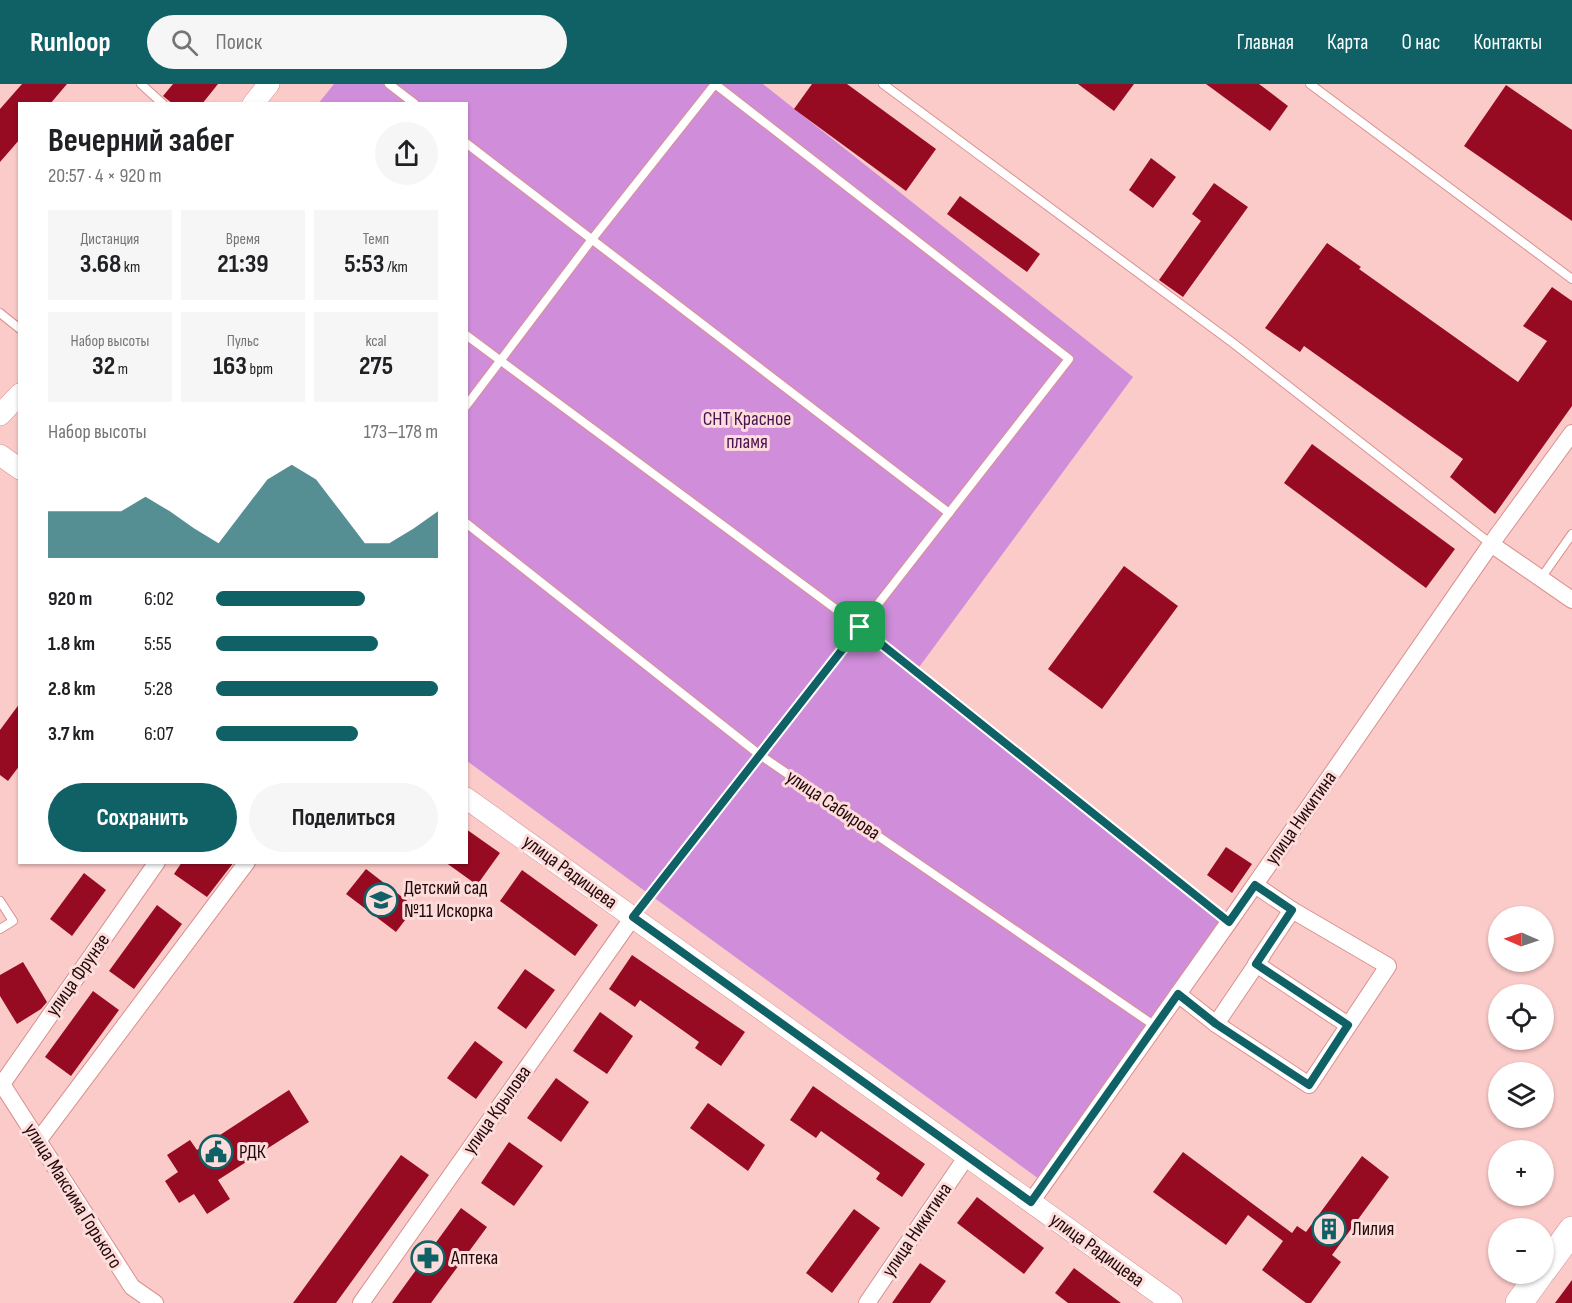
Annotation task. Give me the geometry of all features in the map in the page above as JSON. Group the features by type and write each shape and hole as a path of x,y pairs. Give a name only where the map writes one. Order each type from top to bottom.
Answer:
{"main road":[{"path":"1554,1255 1572,1230"},
{"path":"1519,1303 1533,1284"}],"street":[{"path":"254,102 268,84"},
{"path":"0,415 18,396"},
{"name":"улица Никитина","path":"1031,1202 1255,885 1491,544 1572,433"},
{"path":"0,455 18,468"},
{"path":"1491,544 1572,600"},
{"name":"улица Радищева","path":"468,799 1172,1303"},
{"name":"улица Фрунзе","path":"1,1084 156,864"},
{"path":"38,1141 246,864"},
{"path":"1178,994 1216,1024 1309,1085 1388,966 1292,910 1255,885"},
{"path":"1216,1024 1292,910"},
{"name":"улица Крылова","path":"362,1303 633,917"},
{"path":"1256,964 1348,1025"},
{"name":"улица Максима Горького","path":"1,1084 132,1287 155,1303"},
{"name":"улица Никитина","path":"867,1303 967,1156"}],"lane":[{"path":"141,84 161,102"},
{"path":"389,84 412,102"},
{"path":"468,403 593,238 715,84 1069,359 633,917"},
{"path":"883,84 1233,343 1491,544"},
{"path":"1310,84 1572,279"},
{"path":"468,144 949,513"},
{"path":"0,313 18,327"},
{"path":"468,336 860,627 1229,922"},
{"name":"улица Сабирова","path":"468,525 760,755 1155,1026"},
{"path":"1541,578 1572,534"},
{"path":"0,901 12,921 0,929"}],"green space":[{"name":"СНТ Красное пламя","path":"334,84 763,84 1133,377 914,674 1239,923 1050,1187 468,762 468,102 320,102"}],"building":[{"path":"22,84 67,84 52,102 18,102 18,141 0,162 0,109"},
{"path":"173,84 218,84 204,102 170,102 163,96"},
{"path":"812,84 847,84 936,149 906,191 794,109"},
{"path":"1078,84 1134,84 1114,111"},
{"path":"1206,84 1259,84 1288,106 1270,131"},
{"path":"1506,85 1572,130 1572,221 1464,146"},
{"path":"1151,158 1176,177 1153,208 1129,190"},
{"path":"1214,183 1248,207 1183,297 1159,280 1201,221 1192,214"},
{"path":"960,196 1040,254 1027,272 947,214"},
{"path":"1327,243 1361,267 1359,269 1518,382 1547,341 1523,326 1552,287 1572,301 1572,406 1495,514 1450,477 1463,459 1304,346 1300,352 1265,328"},
{"path":"1312,444 1455,549 1426,588 1284,483"},
{"path":"1124,566 1178,606 1102,709 1048,669"},
{"path":"18,706 18,768 8,781 0,775 0,730"},
{"path":"468,830 500,853 477,885 448,864 468,864"},
{"path":"1226,847 1252,864 1232,893 1207,875"},
{"path":"181,864 232,864 207,897 174,874"},
{"name":"Детский сад №11 Искорка","path":"366,869 415,907 396,932 346,894"},
{"path":"522,870 598,925 575,956 500,901"},
{"path":"84,873 106,890 72,936 50,919"},
{"path":"157,905 182,924 134,989 109,971"},
{"path":"632,955 745,1032 721,1066 695,1048 699,1042 640,1000 635,1007 609,989"},
{"path":"23,962 47,1002 41,1009 17,1024 0,996 0,975"},
{"path":"525,969 555,990 526,1029 497,1008"},
{"path":"93,991 119,1010 71,1076 45,1057"},
{"path":"600,1012 633,1036 607,1074 573,1051"},
{"path":"475,1041 503,1062 476,1099 447,1078"},
{"path":"556,1078 589,1102 561,1142 527,1118"},
{"path":"813,1086 925,1164 902,1197 876,1179 880,1173 821,1131 816,1138 790,1120"},
{"name":"РДК","path":"289,1090 309,1122 218,1180 230,1199 207,1214 194,1194 179,1203 165,1181 178,1172 167,1155 190,1140 197,1150"},
{"path":"708,1103 765,1145 748,1171 690,1128"},
{"path":"509,1142 543,1166 514,1206 481,1183"},
{"name":"Лилия","path":"1183,1152 1292,1233 1297,1226 1306,1232 1362,1156 1389,1177 1332,1255 1341,1262 1311,1303 1306,1303 1262,1270 1283,1241 1248,1215 1226,1245 1153,1192"},
{"path":"401,1155 429,1175 336,1303 293,1303"},
{"path":"977,1197 1044,1248 1024,1274 957,1223"},
{"path":"461,1208 487,1227 431,1303 392,1303"},
{"path":"854,1209 880,1228 832,1293 806,1273"},
{"path":"920,1263 946,1281 930,1303 892,1303"},
{"path":"1074,1268 1121,1303 1068,1303 1055,1293"},
{"path":"1572,1280 1572,1303 1555,1303"}],"place":[{"name":"Детский сад №11 Искорка","path":"381,900"},
{"name":"РДК","path":"216,1152"},
{"name":"Лилия","path":"1329,1229"},
{"name":"Аптека","path":"428,1258"}],"route":[{"path":"860,627 1229,922 1255,885 1292,910 1256,964 1348,1025 1309,1085 1216,1024 1178,994 1031,1202 633,917 860,627"}]}
